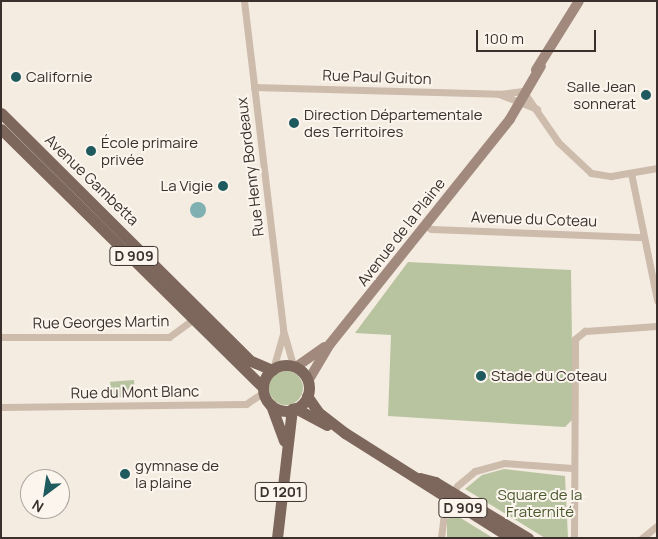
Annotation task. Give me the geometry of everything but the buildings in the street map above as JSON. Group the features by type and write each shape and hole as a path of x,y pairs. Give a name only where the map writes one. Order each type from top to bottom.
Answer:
{"main road":[{"name":"Avenue de la Plaine","path":"308,381 330,344 425,225 518,103 579,1"},
{"name":"Avenue Gambetta","path":"1,113 251,361 272,369"},
{"name":"Avenue Gambetta","path":"1,129 195,318 263,389"},
{"name":"Avenue de la Plaine","path":"295,367 330,344"},
{"path":"295,367 308,381 307,396 294,409 272,405 263,389 272,369 295,367"},
{"name":"D 909","path":"307,396 318,412 345,433 416,477 528,538"},
{"name":"D 1201","path":"272,405 285,446"},
{"name":"D 909","path":"294,409 345,433"},
{"name":"D 1201","path":"277,538 285,446 294,409"},
{"name":"D 909","path":"451,496 511,538"}],"street":[{"name":"Rue Henry Bordeaux","path":"244,1 283,330 295,367"},
{"name":"Rue Paul Guiton","path":"254,87 499,94 525,92"},
{"path":"525,92 558,142 587,170 601,176 657,168"},
{"name":"Rue Paul Guiton","path":"499,94 536,109"},
{"path":"631,173 657,300"},
{"name":"Avenue du Coteau","path":"425,225 431,229 644,237"},
{"name":"Rue Georges Martin","path":"1,337 169,337 195,318"},
{"path":"574,538 572,468 575,339 585,331 657,326"},
{"name":"Rue Henry Bordeaux","path":"272,369 283,330"},
{"name":"Rue du Mont Blanc","path":"1,407 246,404 263,389"},
{"path":"441,538 451,496 470,474 493,464 572,468"},
{"path":"642,538 657,526"}],"green space":[{"name":"Stade du Coteau","path":"408,262 571,270 573,419 565,427 388,416 391,335 355,333"},
{"path":"286,371 293,372 298,376 302,381 302,395 298,400 293,404 286,405 279,404 274,400 270,395 269,388 270,381 274,376 279,372"},
{"path":"134,380 135,396 111,398 110,382"},
{"name":"Square de la Fraternité","path":"504,469 565,476 568,538 545,538 465,489 482,475"},
{"name":"Square de la Fraternité","path":"454,516 459,517 493,538 447,538 447,519"}],"water":[{"path":"198,202 206,210 198,218 190,210"}],"place":[{"name":"Californie","path":"16,77"},
{"name":"Salle Jean sonnerat","path":"646,95"},
{"name":"Direction Départementale des Territoires","path":"294,123"},
{"name":"École primaire privée","path":"91,151"},
{"name":"La Vigie","path":"223,186"},
{"name":"Stade du Coteau","path":"481,376"},
{"name":"gymnase de la plaine","path":"125,474"}]}
